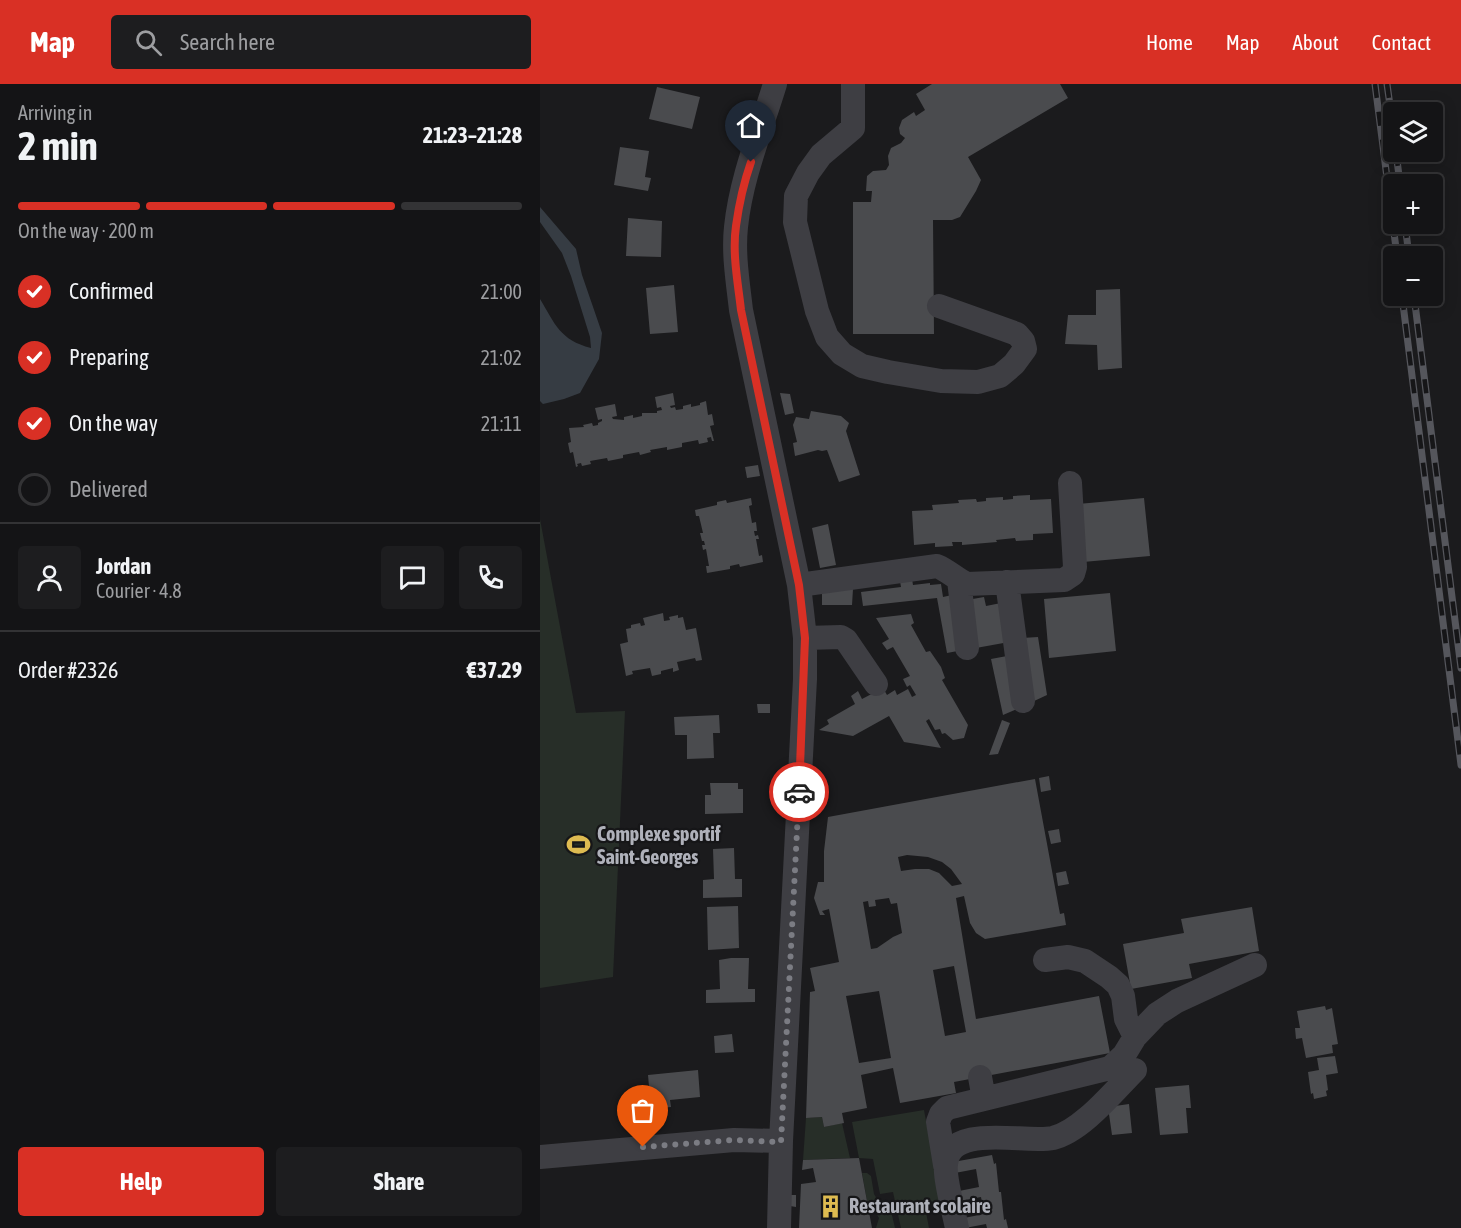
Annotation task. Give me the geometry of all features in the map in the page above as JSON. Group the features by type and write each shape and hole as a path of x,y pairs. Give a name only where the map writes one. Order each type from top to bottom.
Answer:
{"street":[{"path":"775,84 745,181 736,228 736,265 741,310 799,585 805,638 805,680 781,1142 779,1228"},
{"path":"853,84 853,128 821,155 796,195 795,222 817,311 827,337 842,354 862,366 941,381 978,382 1000,376 1022,355 1025,349 1023,341 1017,334 939,306"},
{"path":"799,585 937,566 967,584 1064,580 1073,574 1075,567 1070,483"},
{"path":"958,580 967,648"},
{"path":"1007,582 1023,701"},
{"path":"805,638 841,637 846,640 876,684"},
{"path":"1045,960 1068,957 1085,961 1109,977 1118,985 1123,996 1126,1019 1135,1037"},
{"path":"957,1228 938,1122 941,1114 947,1108 982,1088 1110,1068 1157,1014 1177,1001 1255,965"},
{"path":"945,1165 949,1153 958,1143 974,1138 1053,1138 1073,1129 1134,1070"},
{"path":"540,1157 734,1140 781,1142"}],"shaded area":[{"path":"540,207 576,249 582,275 602,333 599,359 580,393 543,404 540,401 540,299 565,336 591,348 590,337 571,276 562,253 540,222"},
{"name":"Complexe sportif Saint-Georges","path":"540,519 576,713 625,711 613,977 540,988"},
{"path":"924,1110 941,1203 925,1207 929,1228 901,1228 893,1192 880,1194 873,1159 859,1158 852,1122"},
{"path":"822,1117 824,1127 842,1123 850,1158 803,1160 806,1118"},
{"path":"862,1173 871,1176 877,1199 889,1203 895,1228 876,1228 879,1218 868,1206"}],"building":[{"path":"932,84 1060,84 1068,98 968,157 981,180 976,191 960,217 952,220 933,220 934,334 853,334 853,202 871,202 872,191 866,191 867,176 873,171 886,170 889,165 888,156 891,148 905,138 900,134 899,128 902,120 914,112 916,116 925,110 916,94"},
{"path":"657,87 700,97 692,129 649,119"},
{"path":"620,147 649,151 645,177 651,178 648,191 614,185"},
{"path":"628,218 662,221 661,257 626,256"},
{"path":"674,285 678,332 650,334 646,288"},
{"path":"1120,289 1122,368 1098,370 1097,345 1065,344 1068,315 1096,315 1096,290"},
{"path":"673,393 675,405 670,406 675,407 676,410 691,404 691,407 700,405 706,401 708,415 712,414 714,425 710,426 714,441 711,437 707,438 708,442 699,444 698,440 682,443 682,447 650,450 651,452 640,455 639,452 623,455 623,458 608,461 607,458 590,461 591,464 582,466 581,463 576,467 573,452 570,453 568,443 571,442 569,428 584,427 583,425 592,423 593,426 598,425 602,419 598,420 595,408 615,404 617,416 612,417 613,419 624,420 624,417 633,415 633,418 642,416 642,413 657,413 662,410 661,407 657,408 655,397"},
{"path":"780,393 790,394 794,413 785,415"},
{"path":"811,411 841,416 849,423 846,431 860,475 839,482 827,450 795,456 793,443 797,442 793,425 796,417 809,419"},
{"path":"758,465 760,476 747,478 745,467"},
{"path":"1030,495 1030,500 1051,499 1053,533 1033,534 1033,540 1016,541 1015,538 962,545 962,542 952,542 953,546 935,547 935,543 914,545 912,511 933,510 932,505 959,503 958,500 976,499 977,502 986,501 986,498 1003,497 1003,500 1013,499 1013,496"},
{"path":"751,498 752,505 749,506 752,523 756,522 757,531 754,531 755,536 758,535 759,539 756,539 759,556 762,555 763,562 740,567 739,564 730,566 730,569 707,573 706,566 709,566 700,533 703,533 699,516 696,516 695,510 717,505 717,502 726,500 727,503"},
{"path":"1144,498 1150,556 1083,562 1078,504"},
{"path":"828,524 836,565 820,568 812,528"},
{"path":"912,579 913,585 941,584 943,597 952,595 963,650 947,653 937,598 863,606 861,592 901,587 900,581"},
{"path":"853,589 852,605 822,605 822,590"},
{"path":"1110,593 1116,651 1049,658 1044,599"},
{"path":"984,597 986,606 1001,603 1009,642 976,648 967,600"},
{"path":"663,613 664,621 678,615 678,618 683,617 686,630 696,628 702,660 696,661 695,658 677,662 679,670 673,672 673,668 652,676 650,668 632,671 633,674 626,676 620,644 628,642 626,629 640,623 641,626 645,625 643,618"},
{"path":"911,614 914,623 911,625 926,652 930,651 941,667 945,678 942,680 968,725 964,738 953,740 945,733 942,734 940,729 935,730 929,719 926,721 941,748 904,742 889,716 853,736 819,730 829,724 827,720 855,704 851,696 858,691 862,699 883,688 887,695 895,690 897,695 908,689 912,697 916,695 910,685 907,687 903,679 910,676 893,647 887,650 882,643 889,639 876,618"},
{"path":"1038,637 1047,695 1032,702 1022,638"},
{"path":"1007,656 1017,709 1003,715 991,659"},
{"path":"757,704 770,704 770,713 758,713"},
{"path":"719,715 720,733 713,733 714,758 687,759 687,735 675,735 674,717"},
{"path":"1002,720 1010,723 998,754 989,755"},
{"path":"1049,776 1051,790 1041,792 1039,778"},
{"path":"1035,779 1060,914 1064,913 1066,925 985,939 976,933 970,923 964,896 956,898 976,1019 1099,996 1110,1053 954,1082 956,1093 900,1103 893,1068 861,1075 867,1108 842,1113 844,1123 824,1127 822,1117 806,1118 810,992 815,991 810,968 839,962 829,909 822,911 825,915 820,915 814,898 818,882 824,882 824,851 828,817","holes":["907,855 928,857 942,862 951,869 962,884 952,886 939,873 929,869 901,871 898,857","889,898 891,904 897,903 902,933 877,948 871,949 863,902 868,901 869,907 876,906 875,900","954,966 966,1032 945,1036 933,970","879,991 891,1058 859,1063 846,996"]},
{"path":"710,783 738,783 738,789 743,789 743,813 705,814 705,795 711,795"},
{"path":"1059,829 1061,842 1051,844 1048,831"},
{"path":"734,848 735,879 742,879 742,897 703,898 703,880 714,879 713,849"},
{"path":"1066,871 1069,884 1058,886 1056,873"},
{"path":"738,906 739,948 708,950 707,907"},
{"path":"1252,907 1259,951 1189,964 1192,978 1131,989 1123,944 1184,933 1181,919"},
{"path":"749,958 748,989 755,989 755,1002 706,1003 706,990 720,989 719,960"},
{"path":"1325,1006 1326,1010 1332,1008 1338,1044 1332,1045 1333,1053 1306,1058 1302,1038 1296,1039 1295,1028 1300,1028 1297,1011"},
{"path":"732,1034 734,1052 715,1053 714,1036"},
{"path":"1335,1056 1338,1073 1326,1075 1327,1096 1314,1099 1313,1093 1311,1094 1308,1072 1319,1070 1317,1058"},
{"path":"698,1070 700,1097 670,1100 671,1107 651,1109 648,1075"},
{"path":"1189,1085 1191,1108 1186,1108 1188,1133 1160,1135 1155,1088"},
{"path":"1129,1104 1132,1133 1112,1135 1108,1107"},
{"path":"992,1155 994,1164 996,1163 1004,1220 1006,1219 1008,1228 987,1228 986,1224 965,1228 964,1218 984,1214 981,1197 960,1201 959,1191 979,1187 976,1169 955,1173 953,1162"},
{"name":"Restaurant scolaire","path":"859,1158 872,1228 799,1228 801,1184 816,1182 813,1168 802,1170 803,1160"},
{"path":"791,1195 796,1195 796,1207 790,1206"}],"railway":[{"path":"1375,84 1396,246"},
{"path":"1387,84 1390,102"},
{"path":"1397,162 1399,174"},
{"path":"1406,234 1408,246"},
{"path":"1403,306 1461,765"},
{"path":"1415,306 1461,668"}],"way so far":[{"path":"643,1147 734,1140 781,1142 799,792"}],"place":[{"name":"Complexe sportif Saint-Georges","path":"579,845"},
{"name":"Restaurant scolaire","path":"831,1206"}],"route":[{"path":"751,162 736,228 736,265 741,310 799,585 805,638 805,680 799,792"}]}
